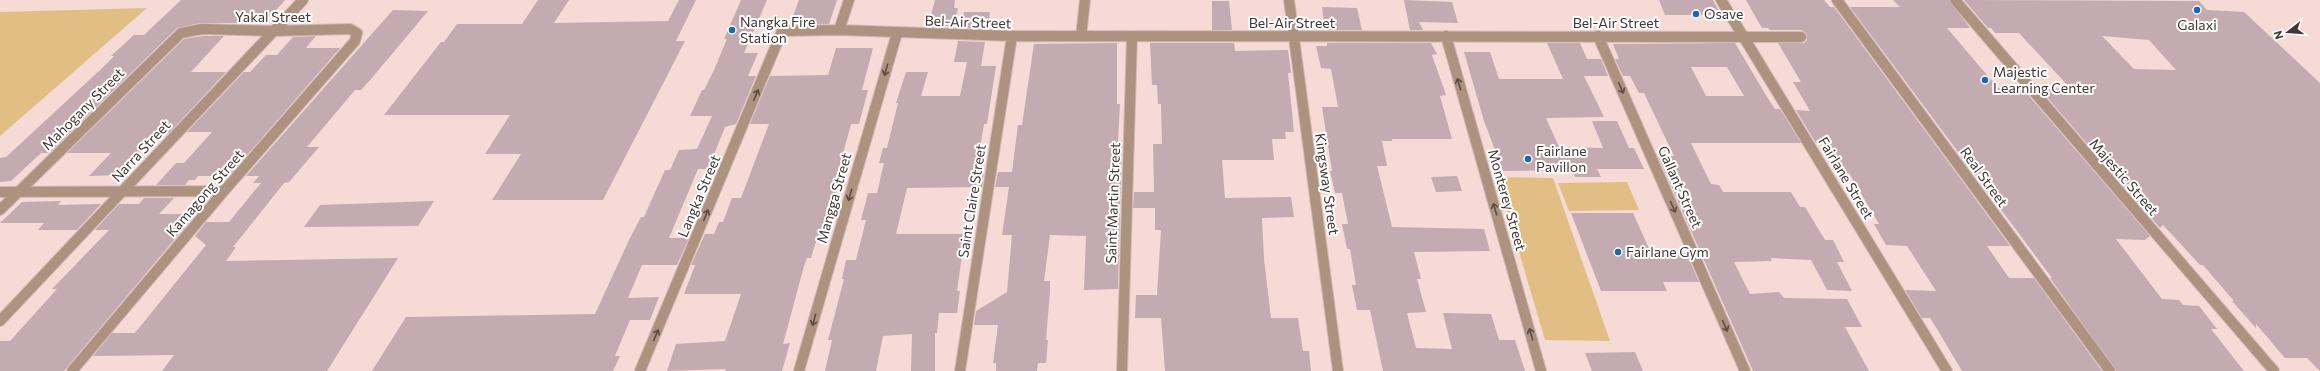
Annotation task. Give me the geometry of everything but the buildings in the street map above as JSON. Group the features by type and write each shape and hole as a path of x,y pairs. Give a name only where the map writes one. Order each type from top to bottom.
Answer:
{"street":[{"name":"Narra Street","path":"0,321 303,0"},
{"path":"839,30 849,0"},
{"path":"1081,36 1085,0"},
{"name":"Kingsway Street","path":"1288,0 1338,371"},
{"name":"Fairlane Street","path":"1720,0 1947,371"},
{"name":"Real Street","path":"1837,0 2110,371"},
{"name":"Majestic Street","path":"1955,0 2274,371"},
{"name":"Yakal Street","path":"188,31 202,29 274,31 350,29 357,33"},
{"name":"Bel-Air Street","path":"782,31 839,30 1012,36 1801,36"},
{"name":"Mahogany Street","path":"0,210 175,38 188,31"},
{"name":"Langka Street","path":"640,371 782,31"},
{"name":"Mangga Street","path":"799,371 897,32"},
{"name":"Kamagong Street","path":"72,371 224,191 355,41 357,33"},
{"name":"Saint Claire Street","path":"960,371 1012,36"},
{"name":"Saint Martin Street","path":"1122,371 1132,36"},
{"name":"Monterey Street","path":"1446,36 1542,371"},
{"name":"Gallant Street","path":"1598,36 1745,371"},
{"path":"0,192 121,193 224,191"}],"shaded area":[{"path":"147,8 0,136 0,12"},
{"path":"1497,177 1553,178 1610,341 1545,340"},
{"path":"1627,182 1639,210 1569,211 1558,183"}],"place":[{"name":"Galaxi","path":"2197,10"},
{"name":"Osave","path":"1696,14"},
{"name":"Nangka Fire Station","path":"732,30"},
{"name":"Majestic Learning Center","path":"1985,80"},
{"name":"Fairlane Pavillon","path":"1528,159"},
{"name":"Fairlane Gym","path":"1618,252"}]}
